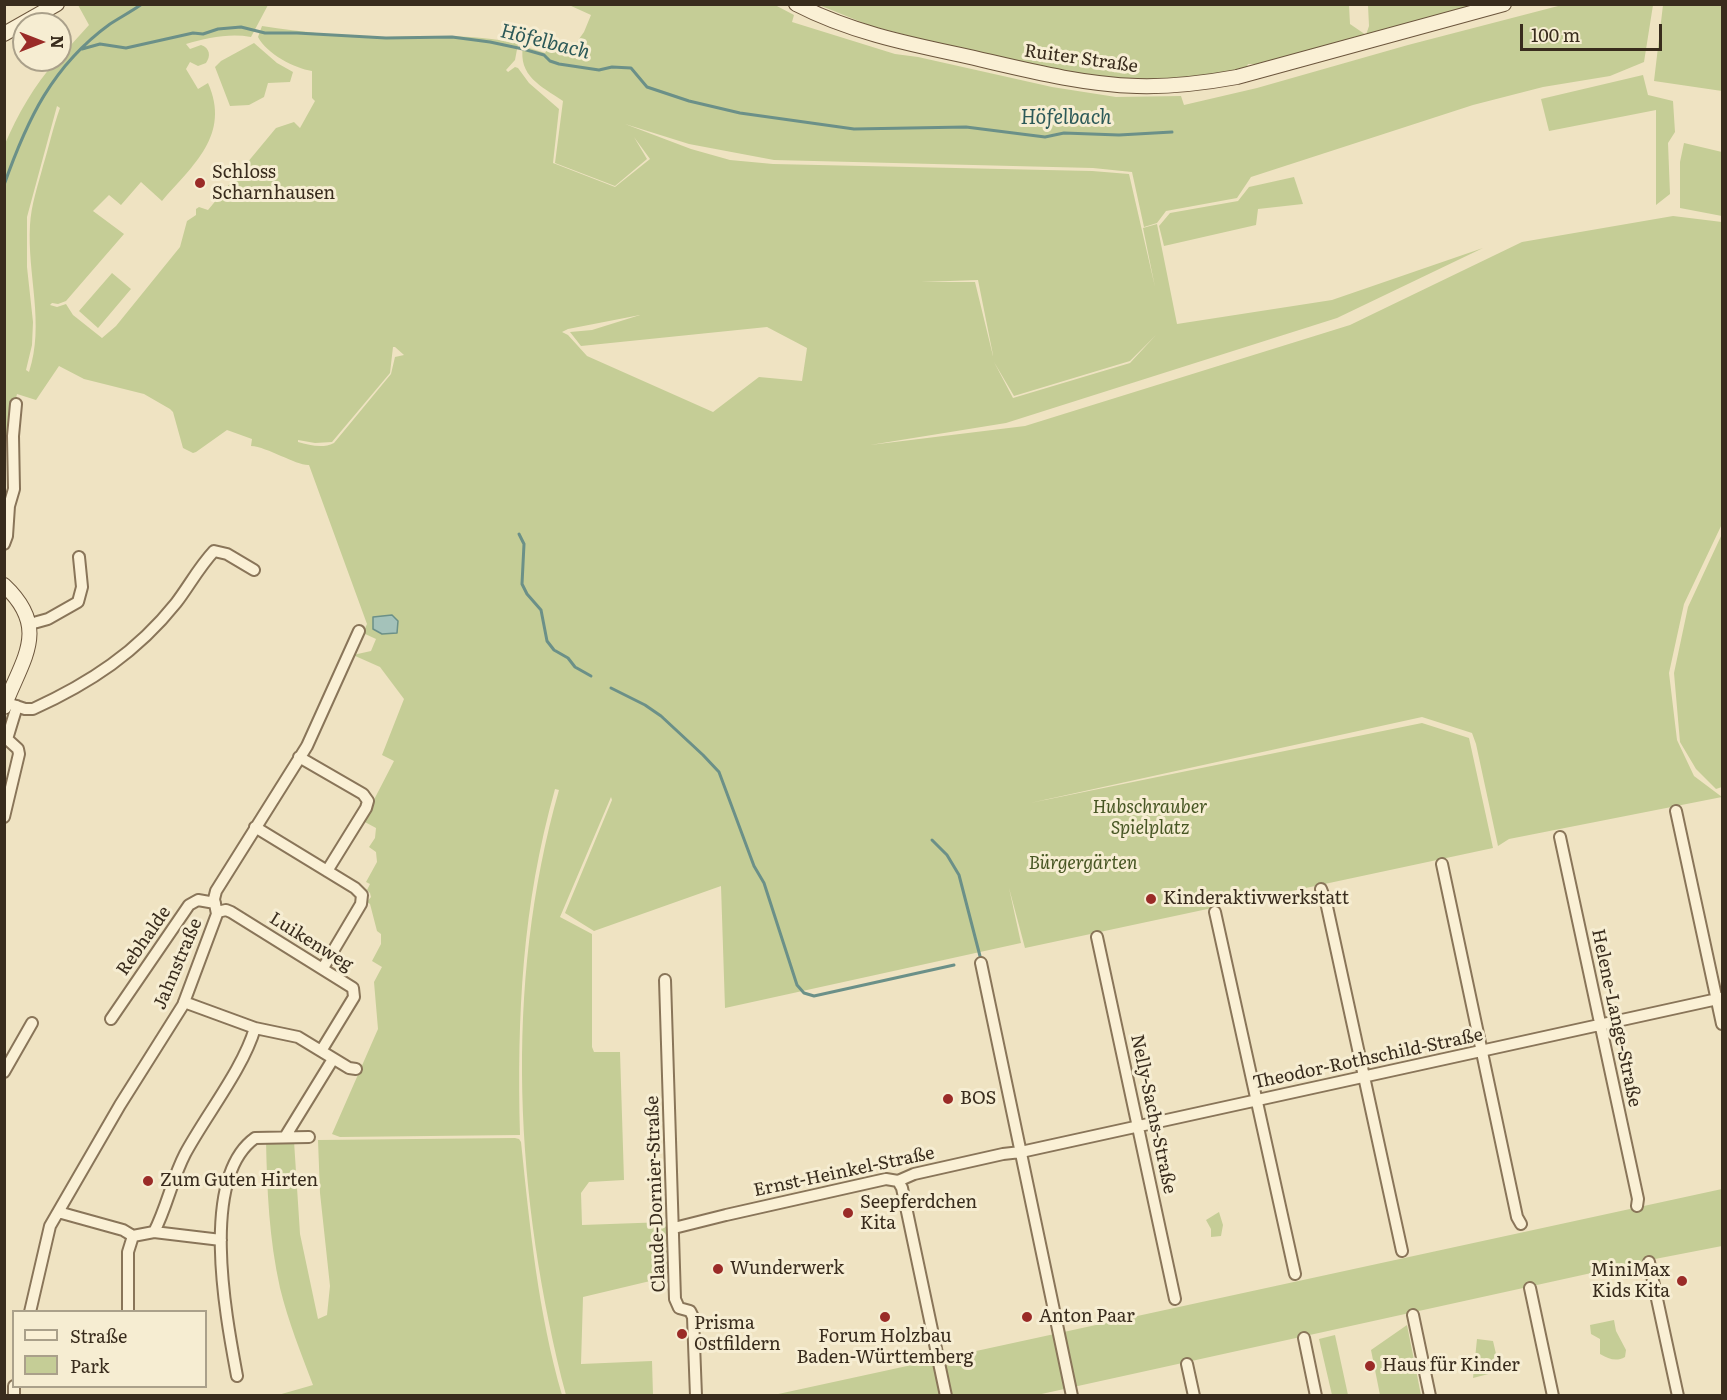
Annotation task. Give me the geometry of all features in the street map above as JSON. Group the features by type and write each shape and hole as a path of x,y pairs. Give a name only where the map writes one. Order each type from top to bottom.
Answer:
{"main road":[{"path":"4,34 57,4"},
{"name":"Ruiter Straße","path":"796,4 843,25 893,40 1066,78 1145,86 1194,84 1237,77 1504,4"},
{"path":"4,585 21,605 30,624 31,633 8,704"}],"street":[{"path":"4,544 7,536 9,506 14,489 13,436 16,404"},
{"path":"4,817 19,754 18,749 7,740 8,704 29,709 38,707 102,672 128,654 175,604 214,551 227,554 255,570"},
{"path":"30,624 48,619 78,602 82,587 79,557"},
{"name":"Jahnstraße","path":"30,1310 47,1232 120,1105 184,1002 216,907 216,891 307,746 359,631"},
{"path":"299,757 363,794 368,801 366,808 327,871"},
{"path":"1676,810 1720,999 1722,1024"},
{"path":"255,827 358,890 363,899 322,968"},
{"name":"Helene-Lange-Straße","path":"1560,837 1636,1192 1637,1206"},
{"path":"1442,864 1481,1051 1521,1224"},
{"path":"1321,889 1326,902 1402,1251"},
{"name":"Rebhalde","path":"111,1019 189,905 198,900 216,907"},
{"name":"Luikenweg","path":"216,907 229,911 351,987 355,994 321,1051"},
{"path":"1215,912 1295,1274"},
{"name":"Nelly-Sachs-Straße","path":"1097,938 1176,1299"},
{"path":"981,963 1072,1395"},
{"name":"Claude-Dornier-Straße","path":"665,980 676,1302 679,1308 690,1311 694,1320 696,1395"},
{"name":"Theodor-Rothschild-Straße","path":"1021,1152 1720,999"},
{"path":"184,1002 255,1028 298,1037 349,1068 356,1069"},
{"path":"4,1072 32,1023"},
{"path":"154,1232 184,1155 241,1060 255,1028"},
{"path":"285,1137 333,1059"},
{"path":"237,1376 226,1308 221,1240 224,1191 237,1156 256,1137 309,1137"},
{"name":"Ernst-Heinkel-Straße","path":"674,1228 886,1179 898,1181 914,1174 1021,1152"},
{"path":"898,1181 904,1195 946,1395"},
{"path":"58,1212 123,1230 133,1236 154,1232 221,1240"},
{"path":"128,1310 128,1252 133,1236"},
{"path":"1649,1262 1677,1395"},
{"path":"1530,1288 1553,1395"},
{"path":"1413,1315 1430,1395"},
{"path":"1304,1338 1317,1395"},
{"path":"1187,1364 1194,1395"}],"green space":[{"path":"1468,4 1469,9 1319,47 1264,64 1248,64 1246,68 1212,76 1174,80 1117,81 1007,61 871,26 819,5 1349,5 1350,24 1366,35 1369,26 1368,5"},
{"path":"78,5 268,5 251,37 218,37 186,44 190,49 201,45 208,50 206,63 198,66 190,62 186,69 198,89 208,83 214,102 215,118 212,134 205,148 186,175 162,201 141,182 121,205 109,195 93,211 124,234 66,301 50,305 57,307 66,304 73,315 102,338 116,326 180,247 187,221 196,215 196,209 199,207 208,210 276,128 294,122 300,128 315,101 312,98 312,71 289,63 268,49 258,37 262,26 339,35 485,38 518,44 515,60 506,70 508,72 515,67 518,68 529,83 559,109 553,163 615,187 650,159 634,137 647,159 615,186 555,163 563,101 533,79 524,65 523,46 545,53 551,44 569,53 584,32 591,15 569,5 775,5 794,15 792,22 895,54 1052,87 1116,97 1181,96 1184,105 1257,88 1408,45 1562,5 1653,5 1644,62 1610,76 1543,87 1473,105 1251,177 1237,198 1166,211 1157,223 1144,227 1132,172 1093,168 774,160 689,144 625,124 691,149 730,160 773,164 1092,171 1129,174 1155,287 1143,228 1157,224 1177,324 1332,300 1483,248 1337,318 1006,423 870,445 1025,426 1350,325 1522,242 1673,216 1722,222 1722,524 1684,604 1669,673 1677,740 1694,776 1722,797 1509,839 1498,846 1472,733 1422,717 1030,803 1422,723 1469,738 1493,848 1025,948 1009,888 1021,943 725,1008 721,886 594,931 565,913 612,800 611,797 560,917 592,934 592,1047 594,1052 620,1052 624,1180 589,1182 581,1193 582,1225 666,1222 667,1277 583,1297 581,1364 652,1361 653,1395 566,1395 549,1321 536,1245 527,1169 522,1092 523,1016 529,940 541,864 559,790 555,789 535,876 524,961 520,1046 520,1135 340,1137 332,1134 378,1029 374,982 382,967 372,961 381,944 381,934 377,931 370,904 367,902 371,897 367,890 370,884 366,882 377,862 376,852 369,847 375,838 376,828 363,821 394,761 382,755 404,699 380,667 353,655 371,651 376,639 363,633 367,624 309,465 297,463 251,446 252,439 227,430 193,453 183,448 173,412 170,409 144,394 84,379 59,366 36,400 17,394 11,435 5,434 4,146 21,111 47,72 72,72 72,44 89,25","holes":["57,106 60,108 33,203 31,218 30,243 36,317 34,354 29,372 26,370 32,345 33,322 27,267 27,217","978,280 993,356 975,282 921,282","640,315 592,330 570,332 581,346 767,327 807,348 802,381 759,377 713,412 587,356 568,335 562,332","1156,335 1130,363 1013,398 994,362 1014,396 1130,361","393,347 395,347 404,355 395,357 391,374 334,443 316,446 298,442 298,440 315,443 332,442 390,373"]},
{"path":"1663,5 1722,5 1722,91 1654,81"},
{"path":"254,43 277,63 293,72 290,82 268,83 264,97 249,105 230,106 215,67 221,61"},
{"path":"1643,75 1648,95 1673,101 1675,132 1668,143 1670,194 1656,205 1656,110 1549,131 1541,99"},
{"path":"1684,143 1722,152 1722,216 1680,208 1680,162"},
{"path":"1294,177 1303,204 1258,209 1256,225 1164,246 1159,226 1170,213 1238,201 1249,187"},
{"path":"112,273 131,289 98,328 79,311"},
{"path":"1722,534 1722,787 1716,789 1696,769 1680,742 1674,673 1688,607"},
{"path":"515,1138 521,1142 541,1301 562,1395 278,1395 313,1385 287,1313 276,1270 269,1214 266,1140 294,1141 300,1234 318,1319 327,1315 330,1286 320,1193 318,1140"},
{"path":"1722,1189 1722,1246 1037,1395 769,1396"},
{"path":"1219,1212 1223,1225 1221,1236 1211,1237 1211,1229 1206,1220"},
{"path":"1614,1320 1616,1331 1626,1350 1625,1357 1616,1360 1600,1354 1600,1339 1591,1334 1590,1325"},
{"path":"1407,1325 1421,1395 1380,1395 1371,1350"},
{"path":"1335,1335 1348,1395 1332,1395 1319,1339"},
{"path":"1477,1339 1493,1341 1500,1371 1473,1378"}],"water":[{"path":"392,615 398,621 397,633 382,634 373,629 373,617"}],"waterway":[{"path":"4,185 32,117 57,76 90,40 142,4"},
{"name":"Höfelbach","path":"82,49 100,44 126,48 193,33 203,34 218,29 241,27 265,33 386,38 452,37 523,49 544,55 550,61 559,64 599,70 612,67 631,68 647,87 689,101 740,113 854,129 966,127 1045,137 1064,133 1119,135 1172,132"},
{"path":"519,534 524,544 522,584 527,594 541,610 547,641 554,650 568,658 575,667 591,676"},
{"path":"611,688 661,716 719,772 754,866 764,883 797,985 804,993 814,996 954,965"},
{"path":"932,840 947,855 959,875 981,960"}],"place":[{"name":"Schloss Scharnhausen","path":"200,183"},
{"name":"Kinderaktivwerkstatt","path":"1151,899"},
{"name":"BOS","path":"948,1099"},
{"name":"Zum Guten Hirten","path":"148,1181"},
{"name":"Seepferdchen Kita","path":"848,1213"},
{"name":"Wunderwerk","path":"718,1269"},
{"name":"MiniMax Kids Kita","path":"1682,1281"},
{"name":"Forum Holzbau Baden-Württemberg","path":"885,1317"},
{"name":"Anton Paar","path":"1027,1317"},
{"name":"Prisma Ostfildern","path":"682,1334"},
{"name":"Haus für Kinder","path":"1370,1366"}],"park label":[{"name":"Hubschrauber Spielplatz","path":"1150,818"},
{"name":"Bürgergärten","path":"1083,864"}]}
